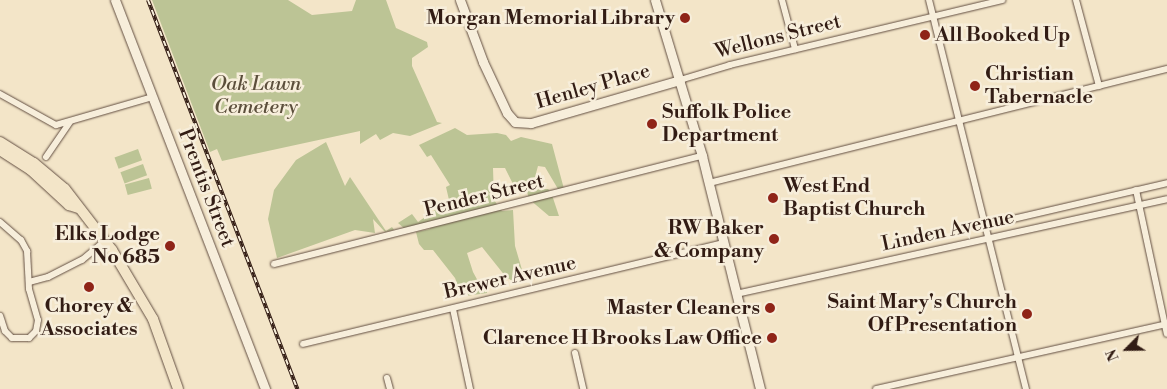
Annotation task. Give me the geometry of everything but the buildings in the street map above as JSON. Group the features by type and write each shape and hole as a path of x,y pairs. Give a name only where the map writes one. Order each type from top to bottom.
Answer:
{"main road":[{"path":"0,142 53,177 106,241 153,319 178,389"},
{"path":"0,150 31,170 69,205 78,208"}],"street":[{"name":"Prentis Street","path":"115,0 265,389"},
{"name":"Henley Place","path":"460,0 483,62 508,113 515,122 531,123 680,80"},
{"path":"654,0 702,156 760,389"},
{"path":"782,0 794,49"},
{"path":"929,0 987,225 1026,389"},
{"name":"Wellons Street","path":"680,80 794,49 1002,0"},
{"path":"1076,0 1099,86"},
{"path":"709,182 1167,69"},
{"path":"0,103 2,95 52,125 70,122 153,97"},
{"path":"46,157 70,122"},
{"name":"Pender Street","path":"274,264 702,156"},
{"name":"Linden Avenue","path":"987,225 1167,183"},
{"path":"1136,190 1167,334"},
{"name":"Linden Avenue","path":"736,294 1167,199"},
{"path":"0,222 24,244 29,282 38,320 33,336 24,340 12,338 5,331 0,316"},
{"path":"29,282 48,277 82,260 106,241"},
{"name":"Brewer Avenue","path":"303,344 724,243"},
{"path":"453,308 470,389"},
{"path":"876,389 1166,324"},
{"path":"575,353 583,389"},
{"path":"387,378 390,389"}],"green space":[{"name":"Oak Lawn Cemetery","path":"152,0 288,0 312,15 352,11 356,0 386,0 396,28 427,42 428,47 412,58 412,66 437,122 442,123 410,136 393,133 380,140 376,134 360,144 360,131 222,161 217,149 210,152"},
{"path":"455,128 467,135 497,133 506,135 511,141 521,137 552,144 564,189 558,189 545,167 538,166 535,177 538,189 548,189 551,192 559,216 549,216 529,199 525,184 514,186 505,168 493,168 494,200 502,211 513,210 515,246 525,280 514,282 506,277 482,247 467,253 473,272 479,283 486,288 487,293 451,298 451,287 455,287 457,283 455,278 433,250 424,250 419,244 416,232 430,229 429,222 405,229 398,223 412,214 418,222 449,200 446,187 450,185 431,155 427,157 419,145"},
{"path":"326,142 345,186 350,177 386,231 392,227 394,230 385,232 373,219 375,233 355,230 277,258 268,219 274,190 296,160"},
{"path":"138,149 142,160 119,169 115,158"},
{"path":"143,164 147,175 125,183 120,172"},
{"path":"149,178 152,189 128,195 125,184"}],"railway":[{"path":"148,0 297,389"}],"place":[{"name":"Morgan Memorial Library","path":"685,18"},
{"name":"All Booked Up","path":"925,35"},
{"name":"Christian Tabernacle","path":"975,86"},
{"name":"Suffolk Police Department","path":"652,124"},
{"name":"West End Baptist Church","path":"773,198"},
{"name":"RW Baker & Company","path":"774,239"},
{"name":"Elks Lodge No 685","path":"170,246"},
{"name":"Chorey & Associates","path":"89,287"},
{"name":"Master Cleaners","path":"770,308"},
{"name":"Saint Mary's Church Of Presentation","path":"1027,314"},
{"name":"Clarence H Brooks Law Office","path":"772,338"}]}
